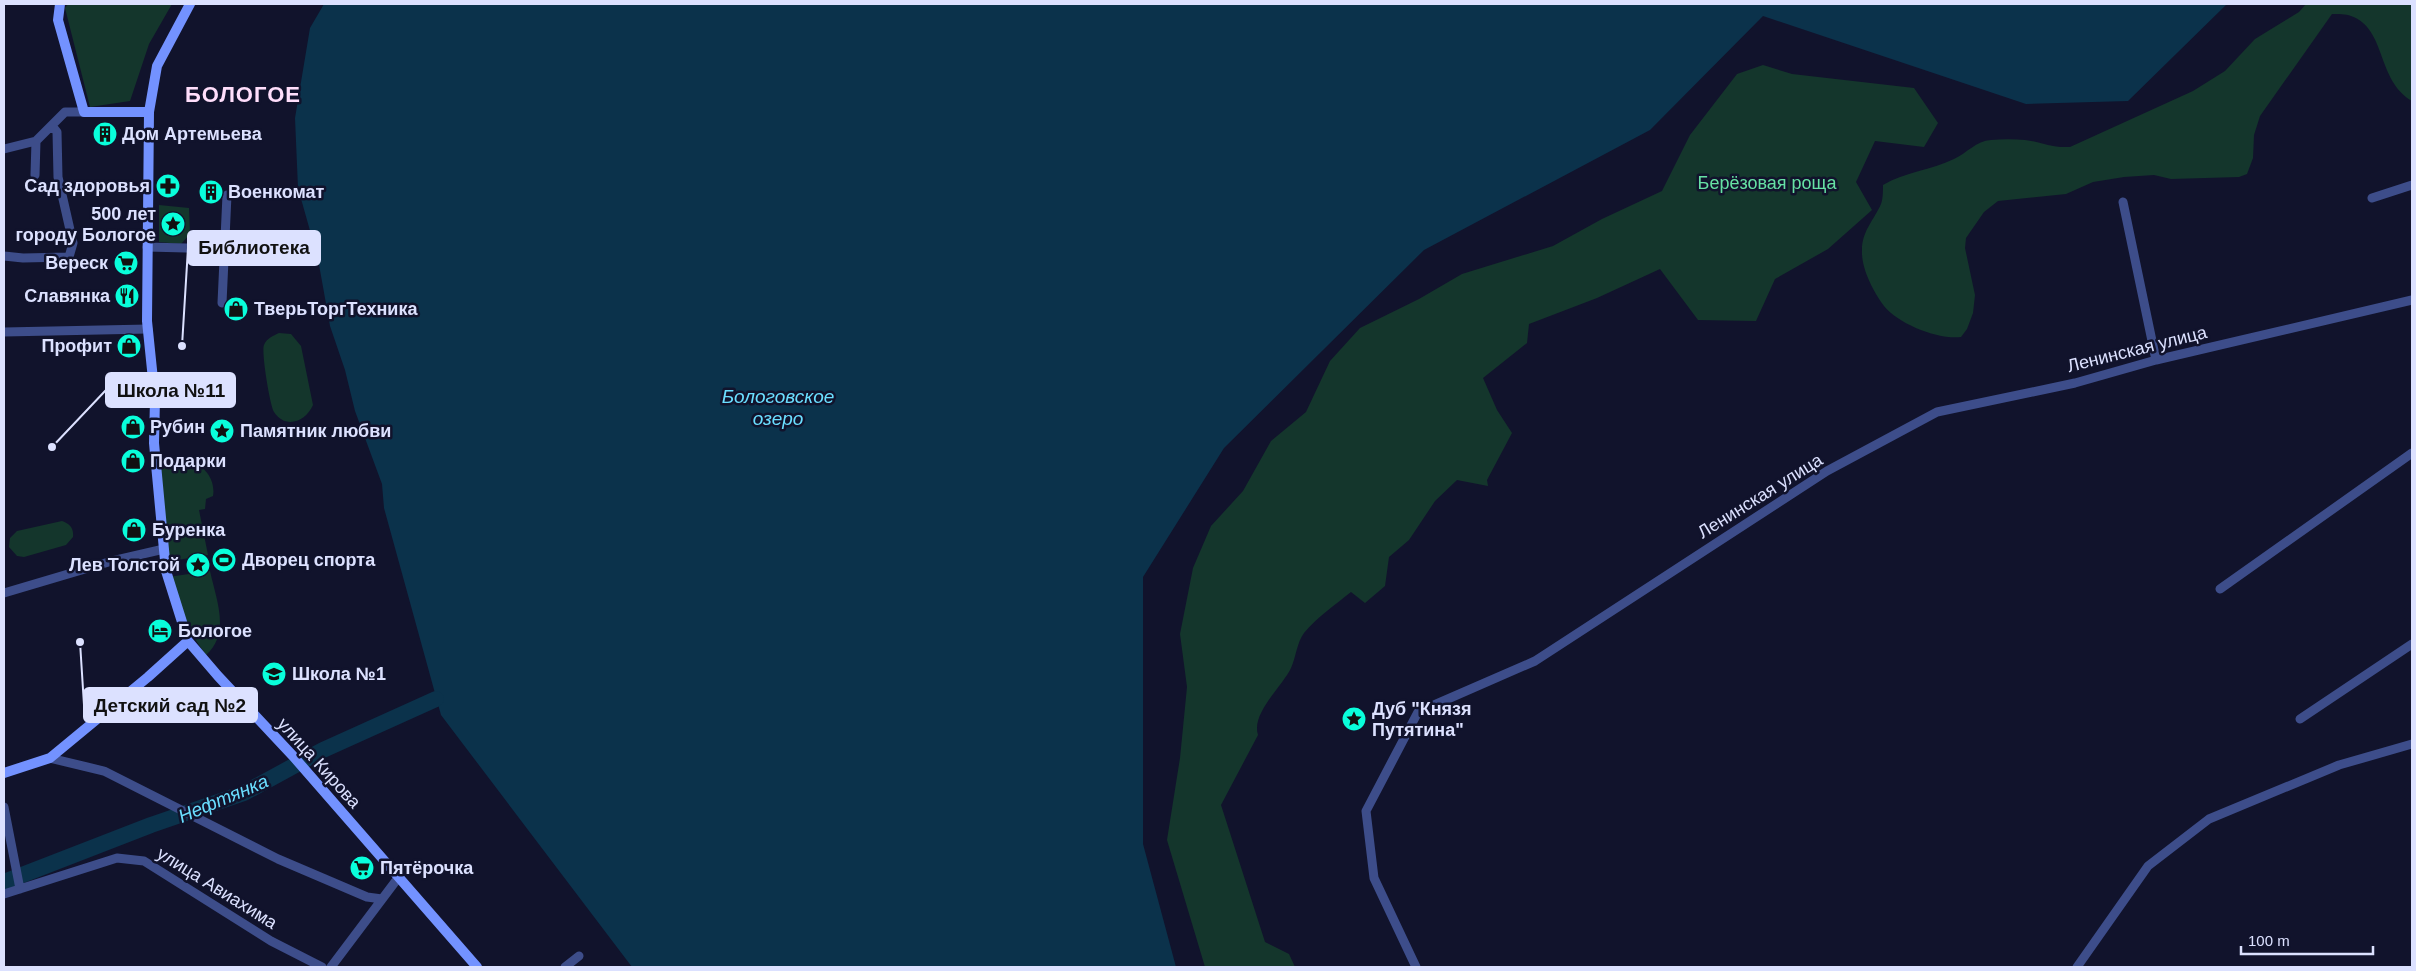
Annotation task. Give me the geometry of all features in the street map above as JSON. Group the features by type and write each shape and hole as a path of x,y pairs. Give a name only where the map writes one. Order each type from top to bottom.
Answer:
{"main road":[{"path":"60,4 58,20 84,112 148,112"},
{"name":"улица Кирова","path":"190,4 178,22 157,66 148,112 148,330 155,399 154,443 166,571 188,641 293,756 473,966"},
{"path":"4,773 50,758 148,677 188,641"}],"street":[{"path":"4,149 36,141 65,112 84,112"},
{"path":"4,256 69,258 73,242 58,177 57,132 52,127"},
{"path":"35,175 36,141"},
{"path":"2372,198 2412,185"},
{"path":"222,303 227,195"},
{"path":"2123,202 2156,360"},
{"path":"148,247 225,249"},
{"name":"Ленинская улица","path":"1416,967 1374,878 1366,811 1418,712 1535,661 1827,471 1937,412 2076,383 2156,360 2412,300"},
{"path":"4,332 148,330"},
{"path":"2220,589 2412,453"},
{"path":"4,593 112,561 164,549"},
{"path":"2300,719 2412,644"},
{"path":"2077,967 2148,866 2208,819 2339,765 2412,744"},
{"path":"50,758 104,771 278,859 367,897 382,899"},
{"path":"4,807 20,889"},
{"name":"улица Авиахима","path":"4,894 117,858 144,862 271,941 322,967"},
{"path":"331,967 398,878"},
{"path":"565,967 579,956"}],"green space":[{"path":"68,4 172,4 149,44 130,101 90,107 65,8"},
{"name":"Берёзовая роща","path":"2306,4 2412,4 2412,101 2392,81 2371,32 2362,23 2349,15 2332,14 2260,116 2254,135 2253,158 2247,174 2239,177 2171,179 2154,175 2124,177 2093,182 2066,194 1998,201 1984,212 1966,238 1965,248 1975,295 1973,313 1967,329 1961,337 1942,336 1909,325 1890,313 1884,306 1868,279 1862,257 1866,231 1882,202 1883,185 1900,177 1959,157 1976,145 1986,141 1999,139 2021,140 2057,147 2070,147 2193,91 2225,71 2255,39 2299,12"},
{"name":"Берёзовая роща","path":"1763,65 1792,74 1914,88 1938,123 1924,147 1875,141 1856,182 1872,210 1828,249 1775,279 1756,321 1698,320 1660,269 1597,298 1529,324 1527,343 1483,378 1497,410 1512,433 1487,480 1488,486 1457,480 1435,501 1409,540 1389,557 1385,586 1365,603 1351,592 1309,627 1300,641 1291,668 1263,709 1257,727 1258,735 1221,805 1265,942 1289,954 1295,967 1205,967 1167,840 1180,758 1187,687 1180,634 1193,568 1211,526 1243,491 1271,441 1306,412 1330,361 1360,328 1419,299 1462,274 1553,246 1602,219 1662,191 1690,135 1737,74"},
{"path":"159,205 189,208 190,234 181,244 159,242"},
{"path":"279,333 291,334 301,346 313,405 310,411 301,419 290,422 279,418 274,412 268,390 263,349 268,339"},
{"path":"157,455 185,458 207,472 212,483 213,496 206,499 205,509 199,510 208,555 165,562"},
{"path":"62,521 69,525 73,531 73,537 66,545 24,557 17,556 9,547 10,538 17,531"},
{"path":"210,571 220,615 220,626 214,646 206,655 186,626 168,577"}],"water":[{"name":"Бологовское озеро","path":"324,4 2227,4 2128,101 2026,104 1763,16 1650,130 1424,250 1224,448 1143,577 1143,844 1176,967 632,967 441,715 384,508 382,484 355,411 345,370 330,326 318,259 298,188 295,118 310,28"}],"waterway":[{"name":"Нефтянка","path":"4,882 151,825 244,793 323,750 436,699"}],"place":[{"name":"Дом Артемьева","path":"105,134"},
{"name":"Сад здоровья","path":"168,186"},
{"name":"Военкомат","path":"211,192"},
{"name":"500 лет городу Бологое","path":"173,224"},
{"name":"Вереск","path":"126,263"},
{"name":"Славянка","path":"127,296"},
{"name":"ТверьТоргТехника","path":"236,309"},
{"name":"Профит","path":"129,346"},
{"name":"Библиотека","path":"182,346"},
{"name":"Рубин","path":"133,427"},
{"name":"Памятник любви","path":"222,431"},
{"name":"Школа №11","path":"52,447"},
{"name":"Подарки","path":"133,461"},
{"name":"Буренка","path":"134,530"},
{"name":"Дворец спорта","path":"224,560"},
{"name":"Лев Толстой","path":"198,565"},
{"name":"Бологое","path":"160,631"},
{"name":"Детский сад №2","path":"80,642"},
{"name":"Школа №1","path":"274,674"},
{"name":"Дуб \"Князя Путятина\"","path":"1354,719"},
{"name":"Пятёрочка","path":"362,868"}],"district":[{"name":"БОЛОГОЕ","path":"243,94"}]}
